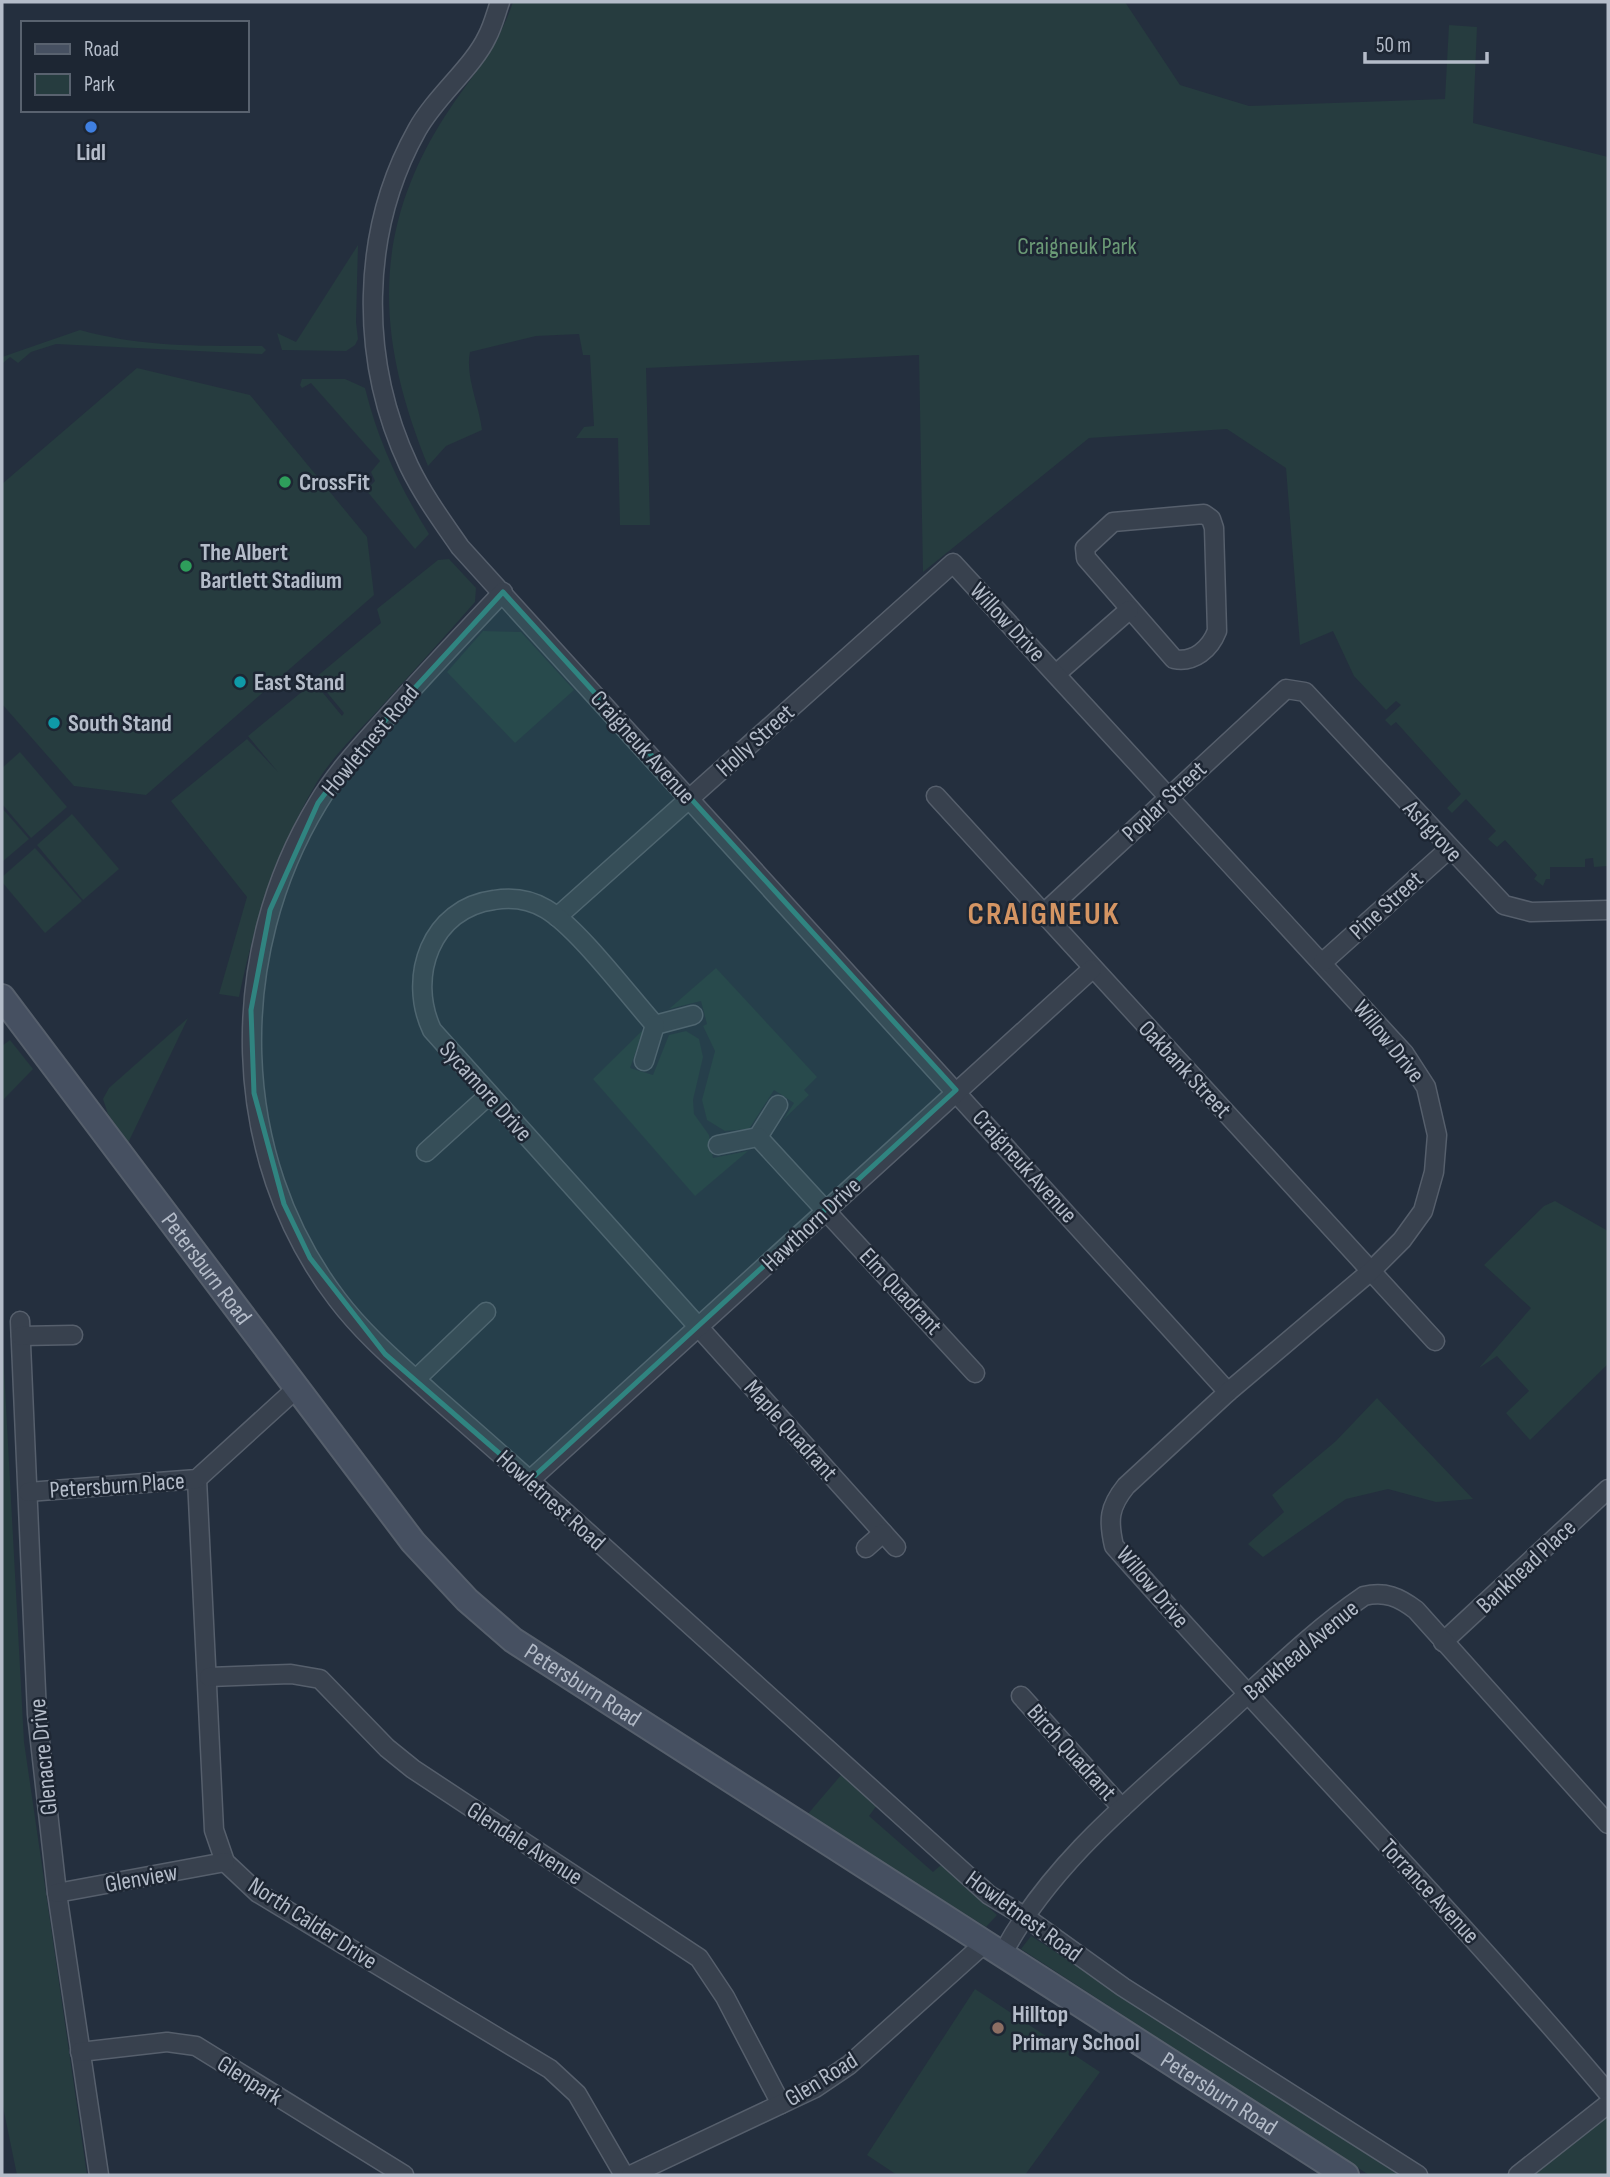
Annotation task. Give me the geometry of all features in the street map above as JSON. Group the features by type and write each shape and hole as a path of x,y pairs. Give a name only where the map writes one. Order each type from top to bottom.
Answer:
{"main road":[{"name":"Petersburn Road","path":"2,997 414,1542 489,1621 631,1719 994,1948 1346,2175"}],"street":[{"name":"Craigneuk Avenue","path":"500,2 487,38 426,113 402,156 386,198 375,245 373,292 378,363 397,438 410,468 460,547 1228,1392"},
{"path":"1204,514 1211,519 1217,631 1212,643 1198,655 1184,661 1174,659 1129,610 1086,558 1085,548 1113,522 1204,514"},
{"name":"Willow Drive","path":"953,563 1323,962 1404,1053 1426,1087 1437,1135 1434,1172 1423,1211 1402,1240 1371,1271 1228,1392 1126,1486 1112,1503 1108,1522 1114,1546 1247,1695"},
{"name":"Holly Street","path":"557,917 953,563"},
{"name":"Howletnest Road","path":"503,592 356,752 318,803 270,910 251,1010 254,1093 265,1147 284,1204 310,1258 337,1299 385,1354 530,1480 989,1895 1024,1916 1123,1987 1418,2175"},
{"path":"1056,674 1129,610"},
{"name":"Poplar Street","path":"1044,914 1169,795 1286,690"},
{"name":"Ashgrove","path":"1286,690 1305,692 1504,905 1531,912 1608,910"},
{"name":"Oakbank Street","path":"936,796 1435,1341"},
{"name":"Pine Street","path":"1323,962 1449,849"},
{"name":"Sycamore Drive","path":"557,917 528,901 484,901 470,905 446,923 428,950 422,984 424,1013 432,1030 698,1328"},
{"path":"557,917 655,1025"},
{"name":"Hawthorn Drive","path":"530,1480 1092,969"},
{"path":"655,1025 693,1016"},
{"path":"644,1061 655,1025"},
{"path":"426,1152 489,1095"},
{"path":"718,1145 758,1137 778,1105"},
{"name":"Elm Quadrant","path":"758,1137 975,1373"},
{"path":"416,1379 486,1312"},
{"name":"Glenacre Drive","path":"73,1335 21,1328 37,1714 57,1893 99,2175"},
{"name":"Maple Quadrant","path":"698,1328 896,1547"},
{"name":"Petersburn Place","path":"28,1492 197,1479 298,1388"},
{"name":"North Calder Drive","path":"197,1479 209,1677 214,1830 225,1862 258,1892 550,2068 577,2094 624,2175"},
{"name":"Bankhead Place","path":"1443,1642 1608,1489"},
{"path":"866,1548 883,1533"},
{"name":"Bankhead Avenue","path":"994,1948 1024,1916 1042,1890 1122,1808 1247,1695 1364,1596 1378,1593 1404,1601 1608,1824"},
{"name":"Glendale Avenue","path":"209,1677 291,1674 320,1679 387,1748 413,1769 699,1958 725,1997 781,2104"},
{"name":"Torrance Avenue","path":"1247,1695 1509,1976 1608,2092"},
{"name":"Birch Quadrant","path":"1021,1696 1122,1808"},
{"name":"Glenview","path":"57,1893 225,1862"},
{"name":"Glen Road","path":"631,2175 815,2088 849,2066 994,1948"},
{"name":"Glenpark","path":"80,2052 167,2042 195,2046 404,2175"},
{"path":"1518,2175 1608,2104"}],"highlighted area":[{"path":"503,592 956,1090 530,1480 385,1354 310,1258 284,1204 254,1093 251,1010 270,910 318,803 356,752"}],"green space":[{"name":"Craigneuk Park","path":"513,2 1125,2 1180,85 1249,106 1445,99 1449,25 1477,27 1473,123 1608,157 1608,866 1594,867 1593,858 1585,859 1585,867 1550,867 1550,879 1546,879 1543,886 1534,879 1537,875 1505,840 1497,847 1488,839 1496,831 1466,799 1452,813 1447,808 1461,794 1396,722 1391,726 1385,720 1401,705 1396,701 1386,710 1354,676 1333,631 1300,645 1286,468 1227,429 1089,438 923,572 919,355 646,368 650,525 620,525 618,438 576,438 584,427 594,426 590,355 583,355 579,334 536,336 470,352 471,381 482,430 446,446 428,466 399,378 389,293 392,251 401,209 417,167 440,124 490,51"},
{"path":"358,245 358,339 355,345 346,351 282,350 277,333 296,342"},
{"path":"80,330 148,343 262,346 266,350 262,354 56,344 31,352 18,363 10,357 2,364 2,357"},
{"name":"The Albert Bartlett Stadium","path":"137,368 250,395 367,537 374,595 146,795 74,786 2,704 2,484"},
{"path":"302,379 345,379 365,388 376,427 391,464 429,534 415,549 366,490 375,481 371,472 380,461 311,383 302,388"},
{"path":"449,559 476,588 475,602 346,744 317,782 290,833 269,886 239,997 219,994 247,897 171,801 247,739 278,772 248,736 314,682 342,716 344,713 315,678 381,623 377,609 438,560"},
{"path":"483,631 521,632 574,690 515,743 447,672"},
{"path":"20,752 67,807 31,838 2,804 2,768"},
{"path":"2,808 29,839 2,862"},
{"path":"72,814 119,869 83,900 37,845"},
{"path":"35,848 82,901 45,933 2,882 2,877"},
{"path":"716,968 817,1077 804,1090 809,1095 783,1120 794,1103 774,1090 749,1129 725,1131 707,1120 702,1100 715,1051 703,1026 707,1024 701,1001 669,1009"},
{"path":"188,1018 128,1143 108,1114 103,1099 109,1088"},
{"path":"644,1029 630,1068 653,1075 669,1035 686,1031 699,1039 703,1057 693,1100 694,1114 709,1135 713,1158 748,1151 695,1196 593,1079"},
{"path":"10,1040 33,1069 2,1101 2,1046"},
{"path":"1555,1201 1608,1231 1608,1364 1530,1440 1506,1413 1529,1391 1497,1356 1479,1368 1531,1308 1484,1265 1544,1206"},
{"path":"2,1332 24,1742 87,2175 17,2175 2,2102"},
{"path":"1377,1398 1473,1499 1436,1502 1388,1489 1346,1499 1263,1557 1248,1544 1284,1512 1272,1495 1336,1441"},
{"path":"842,1774 877,1805 869,1816 933,1872 941,1865 997,1915 986,1927 807,1815"},
{"path":"1031,1936 1402,2175 1369,2175 1021,1949"},
{"path":"975,1989 1100,2072 1025,2175 897,2175 867,2155"},
{"path":"1608,2114 1608,2175 1531,2175"}],"place":[{"name":"Lidl","path":"91,127"},
{"name":"CrossFit","path":"285,482"},
{"name":"The Albert Bartlett Stadium","path":"186,566"},
{"name":"East Stand","path":"240,682"},
{"name":"South Stand","path":"54,723"},
{"name":"Hilltop Primary School","path":"998,2028"}],"district":[{"name":"CRAIGNEUK","path":"1044,913"}]}
